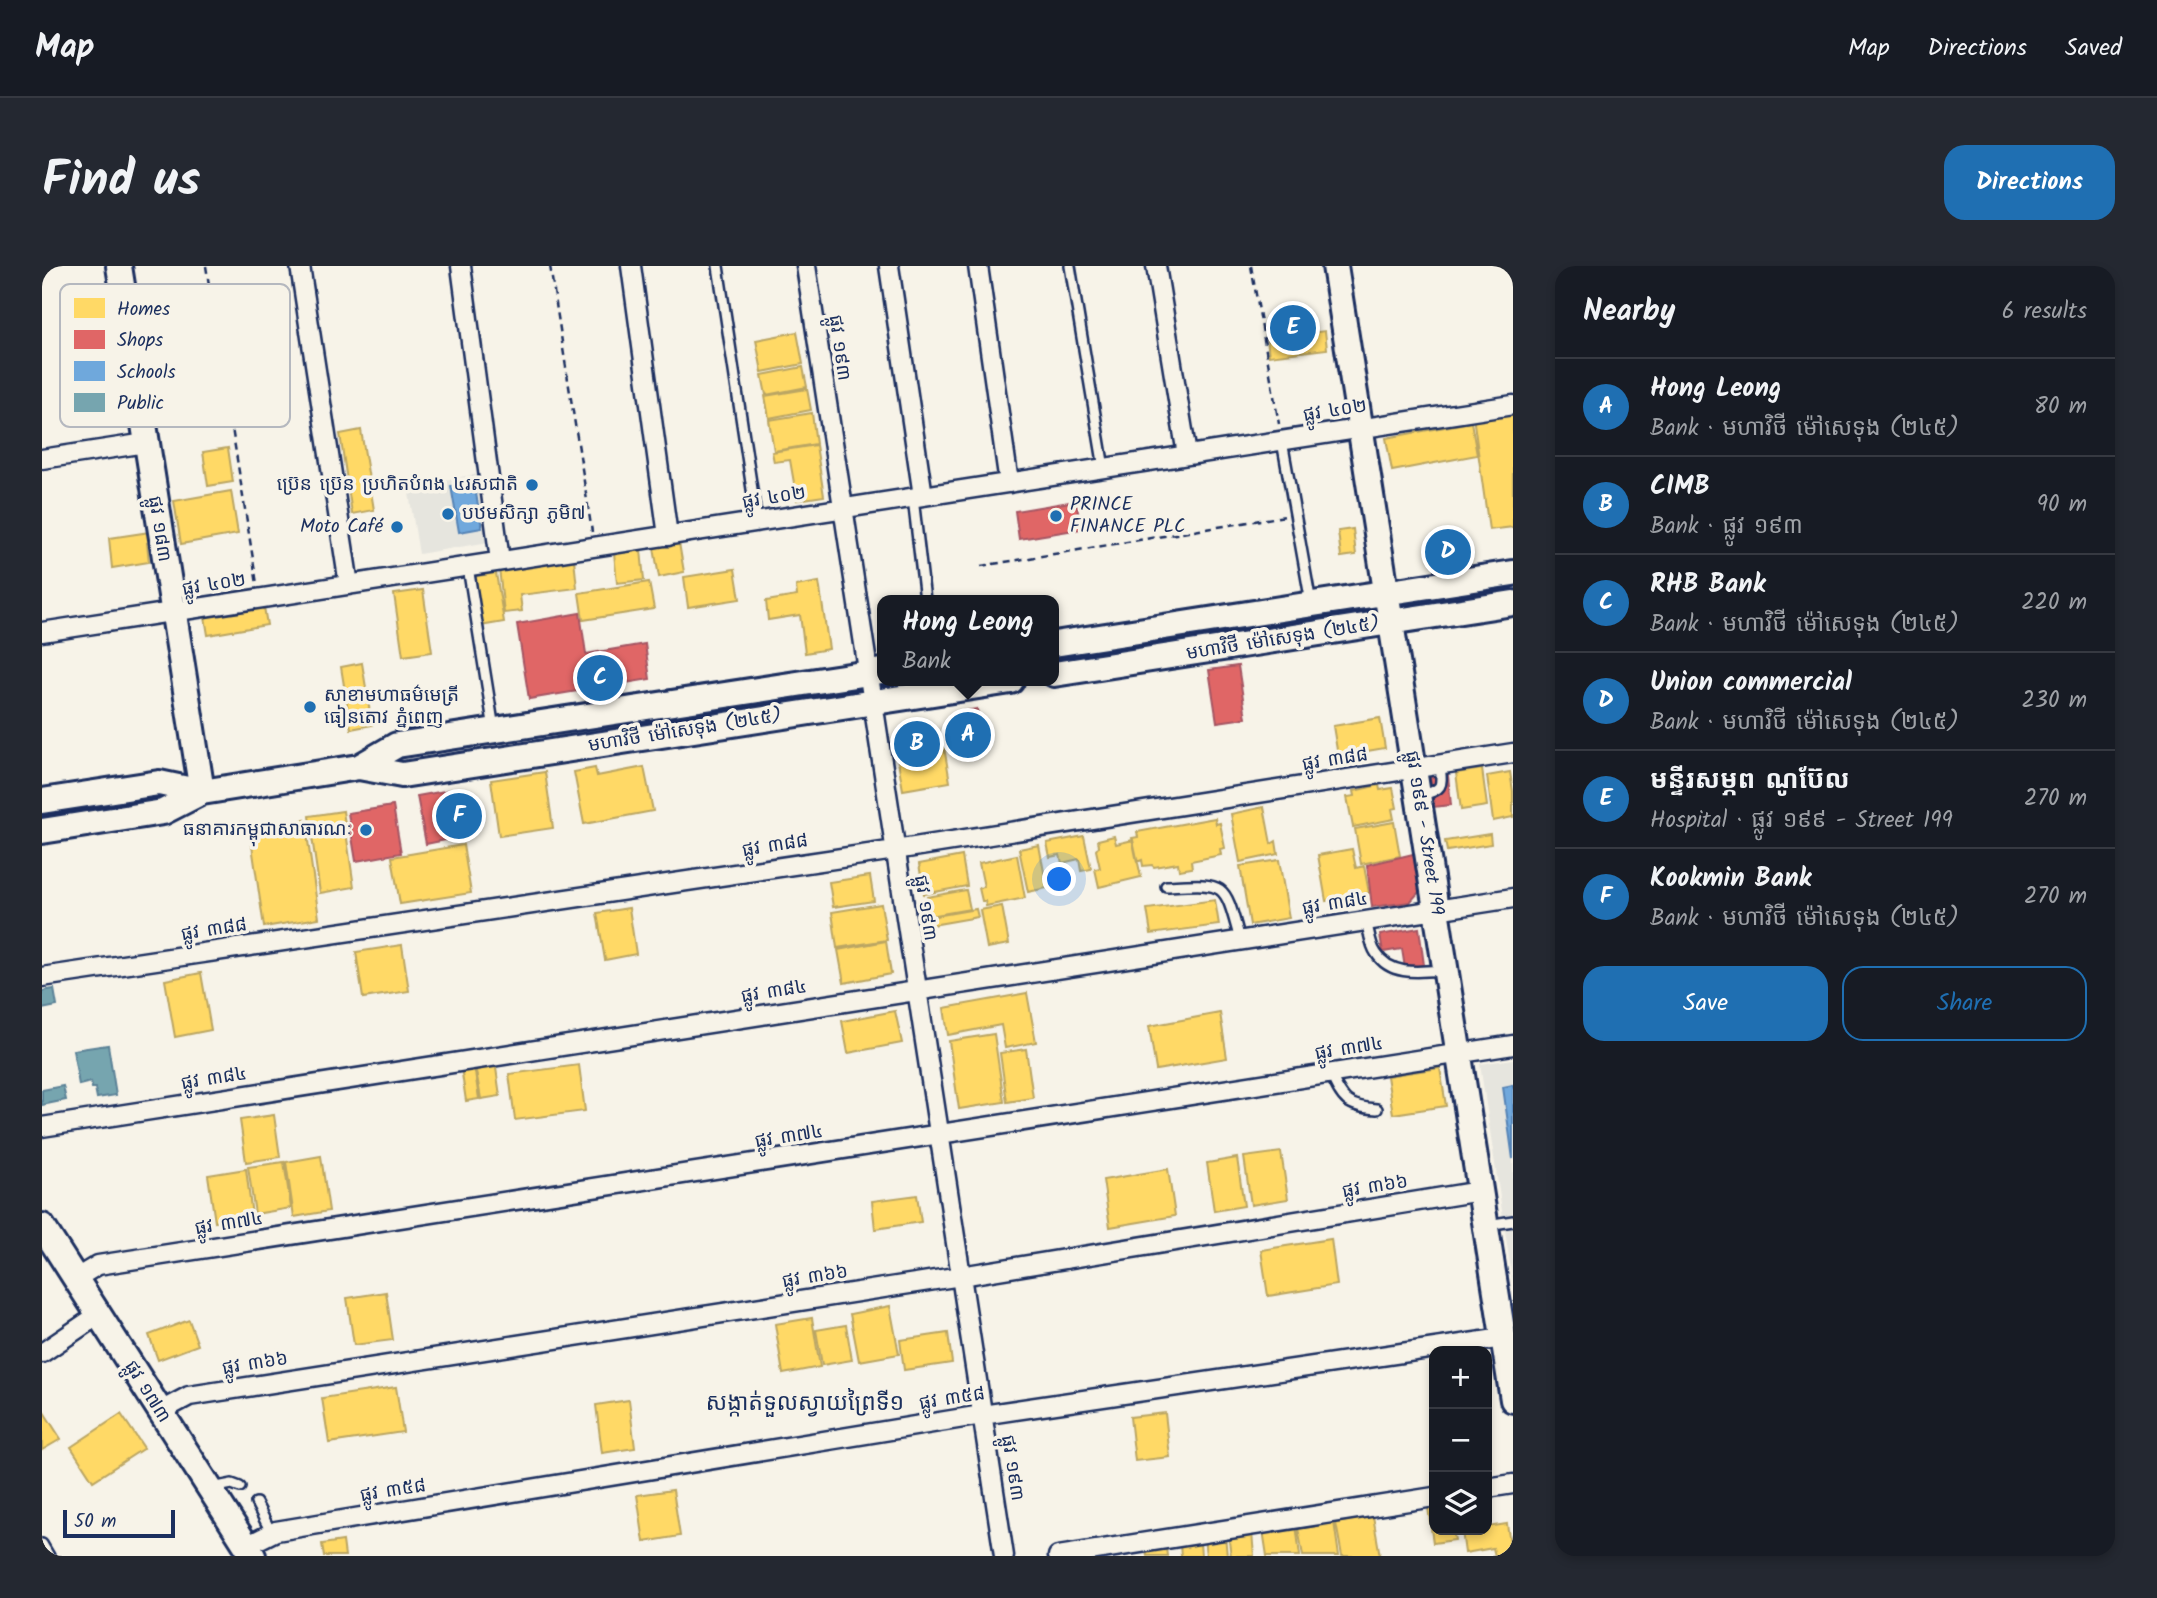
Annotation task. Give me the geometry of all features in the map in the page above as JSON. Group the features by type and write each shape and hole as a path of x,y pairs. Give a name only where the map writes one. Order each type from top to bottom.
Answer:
{"main road":[{"name":"ផ្លូវ ១៨៣","path":"119,266 122,284"},
{"name":"ផ្លូវ ១៩៩ - Street 199","path":"1335,266 1503,1338 1511,1370 1513,1400"},
{"name":"ផ្លូវ ១៨៣","path":"144,427 202,792"},
{"name":"មហាវិថី ម៉ៅសេទុង (២៤៥)","path":"1059,643 1513,573"},
{"name":"មហាវិថី ម៉ៅសេទុង (២៤៥)","path":"1059,673 1513,603"},
{"name":"មហាវិថី ម៉ៅសេទុង (២៤៥)","path":"359,767 397,745 875,672"},
{"name":"មហាវិថី ម៉ៅសេទុង (២៤៥)","path":"42,831 163,812 202,792 359,767 402,775 978,686"},
{"name":"មហាវិថី ម៉ៅសេទុង (២៤៥)","path":"42,801 159,783 202,792"},
{"name":"ផ្លូវ ១៧៣","path":"42,1227 250,1551"}],"street":[{"path":"300,266 349,585"},
{"path":"461,266 500,561"},
{"path":"631,266 668,536"},
{"name":"ផ្លូវ ១៩៣","path":"806,266 842,509 875,672 871,702 1004,1556"},
{"path":"889,266 918,497"},
{"path":"978,266 1009,483"},
{"path":"1156,266 1187,455"},
{"name":"ផ្លូវ ៤០២","path":"42,632 1513,405"},
{"path":"42,459 146,443"},
{"name":"ផ្លូវ ៣៨៨","path":"42,977 895,850 1513,753"},
{"name":"ផ្លូវ ៣៨៤","path":"42,1127 1513,898"},
{"name":"ផ្លូវ ៣៧៤","path":"75,1279 98,1265 1513,1045"},
{"name":"ផ្លូវ ៣៦៦","path":"159,1412 190,1396 961,1276 1480,1191"},
{"path":"42,1353 98,1315"},
{"name":"ផ្លូវ ៣៥៨","path":"250,1551 271,1532 982,1415 1503,1338"},
{"path":"1492,1487 1513,1484"},
{"path":"1058,1556 1429,1498"}],"lane":[{"path":"718,266 757,522"},
{"path":"1070,266 1104,468"},
{"path":"1282,441 1311,604"},
{"path":"918,497 925,595"},
{"path":"468,566 494,731"},
{"path":"1418,796 1440,788 1440,764"},
{"path":"1166,886 1207,884 1217,887 1228,897 1240,940"},
{"path":"1366,921 1376,953 1397,970 1446,970"},
{"path":"1330,1073 1348,1103 1377,1109"},
{"path":"1486,1225 1513,1221"},
{"path":"208,1489 232,1484 240,1487"},
{"path":"256,1503 271,1532"},
{"path":"42,1544 49,1556"}],"path":[{"path":"206,266 209,284"},
{"path":"550,266 594,547"},
{"path":"1251,266 1282,441"},
{"path":"232,427 259,599"},
{"path":"981,566 1295,515"}],"shaded area":[{"name":"បឋមសិក្សា ភូមិ៧","path":"477,474 489,542 419,554 408,487"},
{"path":"1513,1059 1513,1284 1480,1064"}],"building: Homes":[{"path":"1325,331 1327,349 1269,356 1267,338"},
{"path":"797,332 803,364 762,372 756,340"},
{"path":"803,367 807,387 766,395 762,375"},
{"path":"807,389 811,410 769,418 765,396"},
{"path":"1513,409 1513,527 1489,530 1473,416"},
{"path":"812,413 816,444 774,451 769,420"},
{"path":"1471,422 1477,455 1392,471 1386,438"},
{"path":"361,430 374,510 352,514 340,434"},
{"path":"816,445 824,496 797,500 790,460 774,462 772,452"},
{"path":"228,448 233,482 208,486 203,452"},
{"path":"231,491 238,534 181,544 174,501"},
{"path":"1353,529 1356,555 1341,557 1338,531"},
{"path":"150,532 151,543 147,543 149,562 112,568 109,538"},
{"path":"679,543 684,572 659,577 654,548"},
{"path":"641,550 644,580 617,583 614,553"},
{"path":"574,559 577,588 520,595 522,611 504,613 499,568"},
{"path":"735,569 740,599 688,607 684,577"},
{"path":"496,573 504,622 480,626 471,577"},
{"path":"649,582 654,609 583,620 579,593"},
{"path":"819,582 829,649 805,653 800,615 768,620 766,601 797,596 796,586"},
{"path":"423,590 432,652 403,656 394,594"},
{"path":"264,607 267,625 208,635 205,617"},
{"path":"362,663 372,725 351,729 341,667"},
{"path":"1380,718 1385,748 1338,756 1333,726"},
{"path":"944,747 950,782 903,790 897,755"},
{"path":"644,767 653,811 584,824 574,772 595,768 597,776"},
{"path":"1482,769 1487,806 1461,810 1456,773"},
{"path":"545,772 553,828 499,836 491,780"},
{"path":"1510,772 1513,817 1493,821 1487,776"},
{"path":"1379,785 1380,790 1393,788 1397,808 1392,809 1394,819 1353,827 1347,797 1355,796 1354,791"},
{"path":"1264,807 1271,844 1276,841 1278,854 1240,862 1231,814"},
{"path":"343,811 354,887 320,893 309,816"},
{"path":"1215,818 1216,824 1220,823 1225,848 1220,849 1221,855 1191,861 1192,868 1179,870 1178,863 1154,867 1143,866 1142,860 1137,862 1132,838 1138,837 1137,832"},
{"path":"305,820 319,918 264,927 250,832 253,828"},
{"path":"1394,822 1400,856 1361,864 1355,829"},
{"path":"1490,834 1491,844 1447,851 1445,841"},
{"path":"1084,836 1091,869 1081,871 1079,859 1062,863 1060,855 1050,857 1047,843"},
{"path":"1114,836 1116,844 1133,840 1141,877 1099,887 1095,869 1100,868 1096,850 1099,846 1098,840"},
{"path":"463,845 471,893 400,904 392,857"},
{"path":"1039,845 1047,888 1028,892 1019,849"},
{"path":"1352,849 1356,868 1364,866 1369,893 1326,901 1318,855"},
{"path":"1017,855 1025,898 986,906 979,888 984,887 979,863"},
{"path":"962,856 967,886 924,894 919,864"},
{"path":"1279,860 1289,918 1250,925 1240,866"},
{"path":"870,876 874,901 833,907 829,882"},
{"path":"966,890 970,909 930,916 927,897"},
{"path":"1215,900 1219,925 1151,934 1147,909"},
{"path":"881,904 887,940 837,948 832,912"},
{"path":"1002,906 1009,944 987,948 980,910"},
{"path":"629,908 636,954 605,960 597,913"},
{"path":"976,909 978,917 926,926 924,918"},
{"path":"886,941 891,974 844,983 838,950"},
{"path":"402,945 409,991 363,998 356,952"},
{"path":"201,973 211,1030 175,1037 165,980"},
{"path":"1027,993 1036,1042 1005,1048 1001,1025 948,1035 944,1008"},
{"path":"895,1011 902,1043 848,1053 842,1021"},
{"path":"1220,1013 1227,1058 1156,1070 1149,1026"},
{"path":"994,1034 1004,1102 959,1109 949,1041"},
{"path":"1026,1049 1033,1098 1007,1102 1000,1053"},
{"path":"495,1061 500,1096 481,1099 475,1065"},
{"path":"474,1065 479,1099 466,1101 461,1067"},
{"path":"579,1065 585,1111 515,1120 509,1074"},
{"path":"1440,1068 1446,1106 1393,1114 1387,1076"},
{"path":"274,1115 280,1157 246,1162 240,1120"},
{"path":"1281,1152 1288,1199 1251,1205 1244,1157"},
{"path":"321,1156 329,1211 294,1217 286,1162"},
{"path":"1237,1158 1244,1206 1214,1211 1207,1163"},
{"path":"284,1162 291,1208 255,1214 248,1167"},
{"path":"246,1169 252,1216 215,1222 208,1175"},
{"path":"1168,1169 1175,1216 1110,1227 1103,1180"},
{"path":"917,1195 921,1222 875,1229 872,1201"},
{"path":"1331,1239 1337,1285 1268,1296 1261,1250"},
{"path":"386,1292 393,1340 354,1345 347,1298"},
{"path":"890,1306 899,1354 859,1361 850,1314"},
{"path":"812,1318 820,1367 783,1374 775,1324"},
{"path":"189,1320 198,1345 158,1360 149,1335"},
{"path":"846,1325 852,1360 822,1365 816,1330"},
{"path":"948,1333 952,1363 904,1370 900,1340"},
{"path":"396,1387 403,1432 329,1443 322,1398"},
{"path":"629,1400 635,1448 602,1453 596,1405"},
{"path":"42,1409 61,1439 42,1450"},
{"path":"1165,1413 1170,1457 1135,1461 1130,1417"},
{"path":"121,1414 144,1448 93,1481 71,1447"},
{"path":"673,1490 680,1536 644,1542 637,1495"},
{"path":"1373,1516 1380,1556 1342,1556 1336,1523"},
{"path":"1334,1522 1339,1556 1303,1556 1298,1528"},
{"path":"1507,1524 1512,1556 1495,1556 1493,1548 1465,1553 1463,1535 1492,1535 1492,1526"},
{"path":"1296,1525 1300,1556 1267,1556 1263,1530"},
{"path":"1252,1532 1254,1556 1231,1556 1228,1534"},
{"path":"1225,1535 1227,1556 1206,1556 1204,1537"},
{"path":"1432,1535 1454,1535 1455,1540 1433,1543"},
{"path":"343,1541 345,1556 324,1556 322,1544"},
{"path":"1200,1543 1201,1556 1181,1556 1180,1545"},
{"path":"1166,1548 1167,1556 1147,1556 1146,1551"}],"building: Shops":[{"path":"1076,501 1081,529 1019,539 1015,511"},
{"path":"580,613 586,654 645,644 650,679 529,699 517,624"},
{"path":"1238,666 1246,718 1217,722 1209,670"},
{"path":"977,709 984,752 967,755 960,712"},
{"path":"1448,775 1451,805 1433,807 1430,777"},
{"path":"456,789 465,836 426,844 417,796"},
{"path":"393,806 401,853 356,861 348,813"},
{"path":"1413,854 1420,891 1410,902 1372,907 1367,865"},
{"path":"1419,928 1424,965 1405,968 1402,949 1383,952 1380,935"}],"building: Schools":[{"path":"474,482 482,528 459,532 451,486"},
{"path":"1513,1085 1513,1159 1503,1087"}],"building: Public":[{"path":"54,989 57,1006 42,1009 42,991"},
{"path":"108,1045 116,1095 97,1098 91,1082 79,1085 73,1050"},
{"path":"63,1086 66,1100 42,1105 42,1090"}],"place":[{"name":"មន្ទីរសម្ភព ណូប៊ែល","path":"1293,328"},
{"name":"ប្រ៊េន ប្រ៊េន ប្រហិតបំពង ៤រសជាតិ","path":"532,485"},
{"name":"បឋមសិក្សា ភូមិ៧","path":"448,514"},
{"name":"PRINCE FINANCE PLC","path":"1056,516"},
{"name":"Moto Café","path":"397,527"},
{"name":"Union commercial","path":"1448,552"},
{"name":"RHB Bank","path":"600,678"},
{"name":"សាខាមហាធម៌មេត្រី ធៀនតោវ ភ្នំពេញ","path":"310,707"},
{"name":"Hong Leong","path":"968,735"},
{"name":"CIMB","path":"917,744"},
{"name":"Kookmin Bank","path":"459,816"},
{"name":"ធនាគារកម្ពុជាសាធារណៈ","path":"366,830"}],"district":[{"name":"សង្កាត់ទួលស្វាយព្រៃទី១","path":"805,1404"}]}
